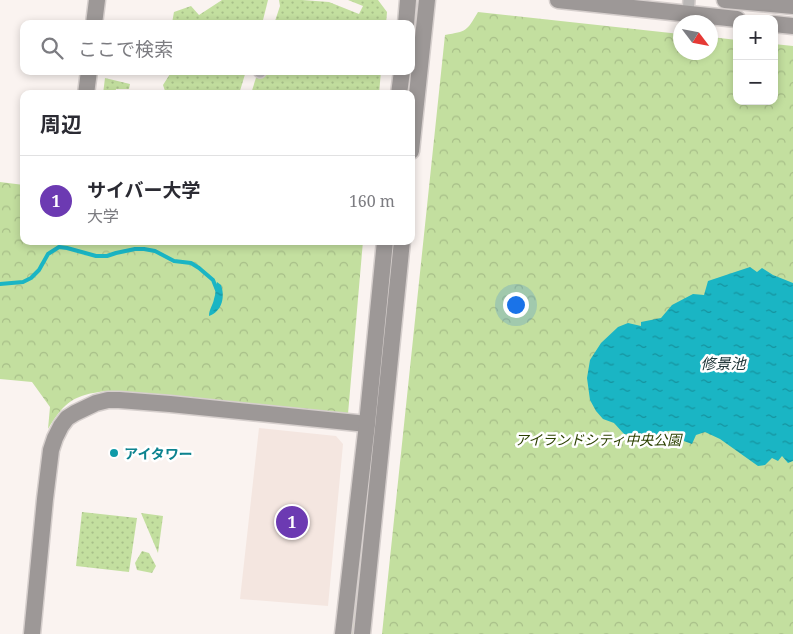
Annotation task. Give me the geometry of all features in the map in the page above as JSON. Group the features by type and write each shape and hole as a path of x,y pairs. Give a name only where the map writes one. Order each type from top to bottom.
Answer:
{"street":[{"path":"94,20 97,0"},
{"path":"406,20 408,0"},
{"path":"415,113 427,0"},
{"path":"558,0 688,7 733,18"},
{"path":"725,0 756,1 793,6"},
{"path":"778,24 793,26"},
{"path":"87,90 88,75"},
{"path":"400,90 401,75"},
{"path":"343,634 367,424 385,245"},
{"path":"362,634 402,245"},
{"path":"32,634 51,450 61,426 67,418 96,403 119,400 367,424"}],"shaded area":[{"path":"259,428 336,436 343,444 328,606 240,599"}],"green space":[{"path":"222,0 268,0 263,20 173,20 174,12 191,6 199,15"},
{"path":"279,0 329,2 359,14 363,6 348,0 378,0 387,12 386,20 275,20 280,6"},
{"name":"アイランドシティ中央公園","path":"478,12 673,33 673,60 718,60 718,38 733,40 733,105 778,105 778,44 793,46 793,634 382,634 445,35 465,30"},
{"path":"169,75 245,75 240,90 165,90 163,85"},
{"path":"257,75 381,75 379,90 252,90"},
{"path":"105,78 130,84 129,89 104,90"},
{"path":"0,182 20,184 20,245 363,245 348,414 106,391 78,397 71,401 60,412 48,429 50,407 32,382 0,379"},
{"path":"392,245 396,245 355,634 352,634"},
{"path":"82,512 137,518 129,572 76,566"},
{"path":"141,513 163,516 158,553"},
{"path":"142,551 149,553 156,566 152,573 137,570 135,563"}],"water":[{"name":"修景池","path":"750,267 757,272 762,268 773,275 793,283 793,461 788,463 782,456 778,461 772,458 765,465 758,466 720,439 705,432 696,435 692,444 681,440 675,443 672,441 677,431 665,432 655,438 624,434 614,423 603,419 590,400 587,378 590,360 601,343 618,327 628,323 641,326 641,322 661,318 672,305 693,294 704,295 708,281"},
{"path":"217,282 221,285 222,289 222,303 214,314 209,316 215,297"}],"waterway":[{"path":"0,284 23,282 31,278 39,270 48,254 59,247 96,256 107,256 135,249 144,249 155,251 174,261 191,263 213,280 217,290"}],"place":[{"name":"アイタワー","path":"114,453"},
{"name":"サイバー大学","path":"292,522"}]}
